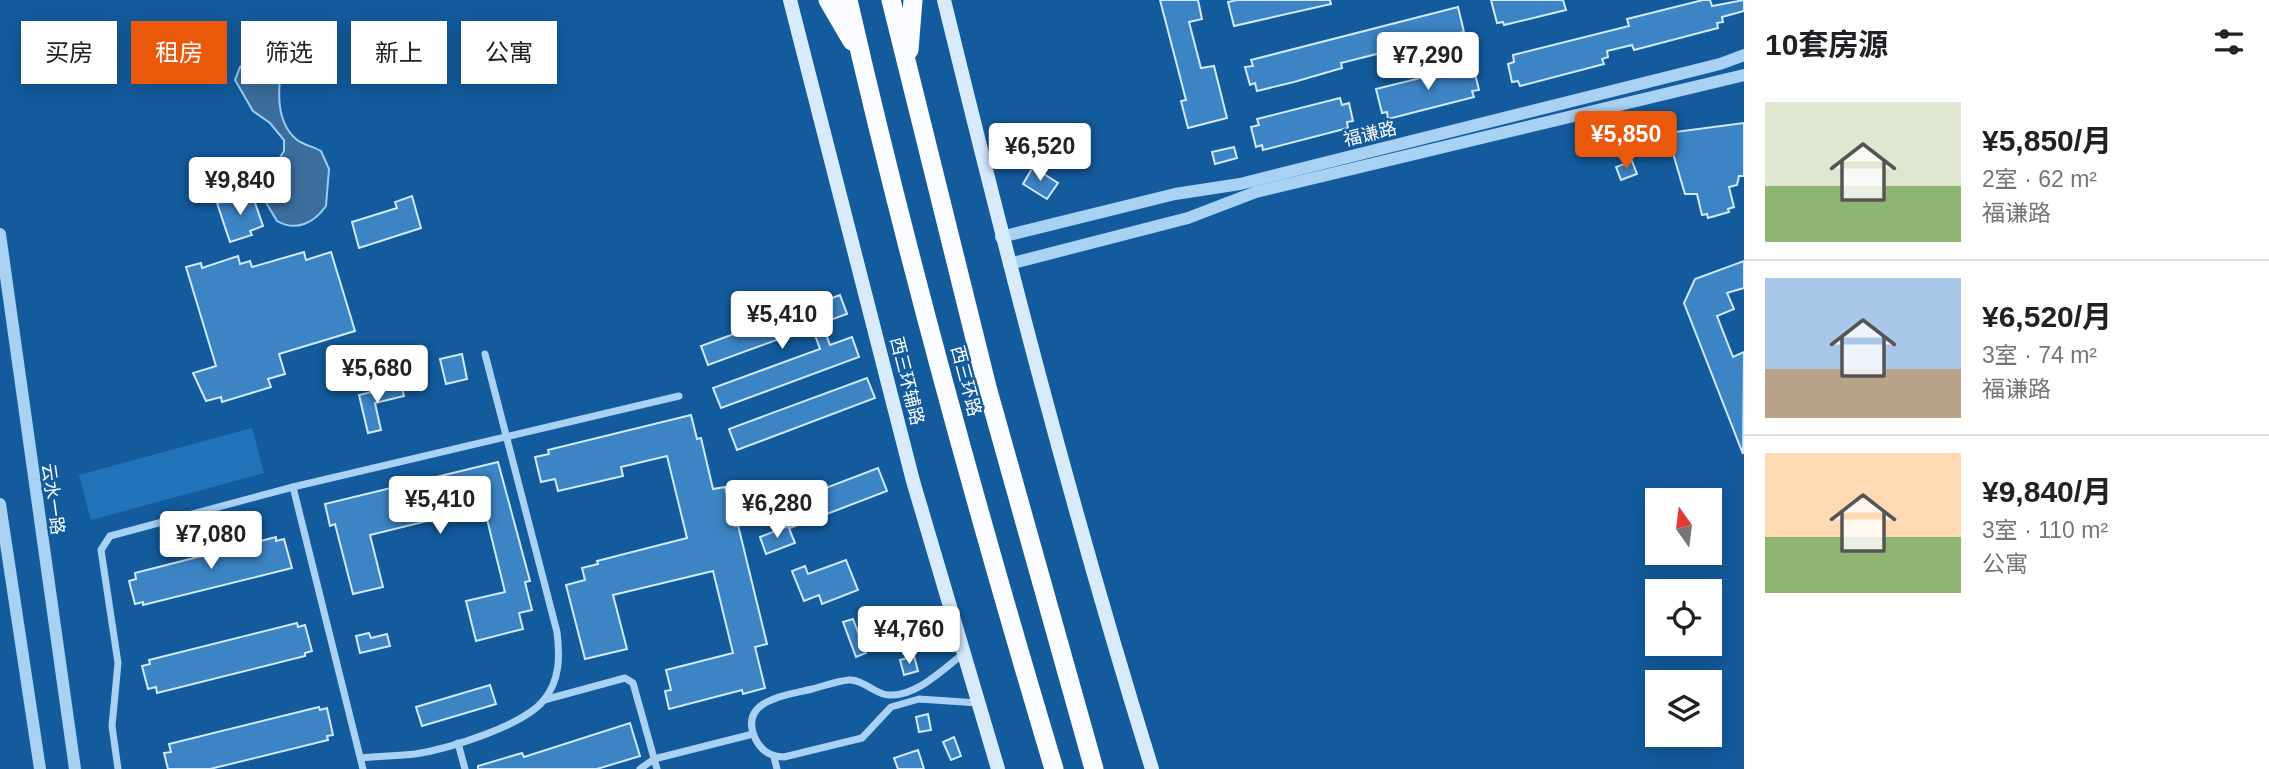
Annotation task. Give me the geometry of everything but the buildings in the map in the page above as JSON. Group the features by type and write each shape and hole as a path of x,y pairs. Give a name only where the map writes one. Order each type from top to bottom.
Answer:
{"highway":[{"path":"828,0 861,56"},
{"name":"西三环路","path":"849,0 910,255 998,580 1054,769"},
{"name":"西三环路","path":"891,0 988,387 1094,769"},
{"path":"907,72 912,0"}],"main road":[{"name":"西三环辅路","path":"790,0 913,481 998,769"},
{"path":"944,0 1001,237 1079,524 1152,769"}],"street":[{"name":"福谦路","path":"1001,237 1175,194 1240,184 1720,64 1744,54"},
{"name":"福谦路","path":"1009,264 1188,219 1256,192 1744,75"},
{"name":"云水一路","path":"0,234 75,769"},
{"path":"485,354 560,655 556,676 544,700"},
{"path":"118,769 112,726 118,663 101,550 110,536 293,487 679,396"},
{"path":"293,487 363,769"},
{"path":"0,504 40,769"},
{"path":"964,654 917,688 888,696 852,680 769,699 756,709 752,721 753,734 760,748 774,757 784,757 862,738 891,707 919,699 978,702"},
{"path":"360,758 416,754 458,743 510,723 544,700 625,678 633,683 657,769"},
{"path":"640,769 654,759 753,734"},
{"path":"458,743 465,769"},
{"path":"774,757 777,769"}],"shaded area":[{"path":"240,67 241,84 280,84 281,114 289,132 298,141 321,151 329,169 326,206 316,217 304,224 291,226 277,221 264,199 268,177 284,151 284,140 270,123 253,111 235,80"},
{"path":"252,428 264,473 91,520 79,475"}]}
